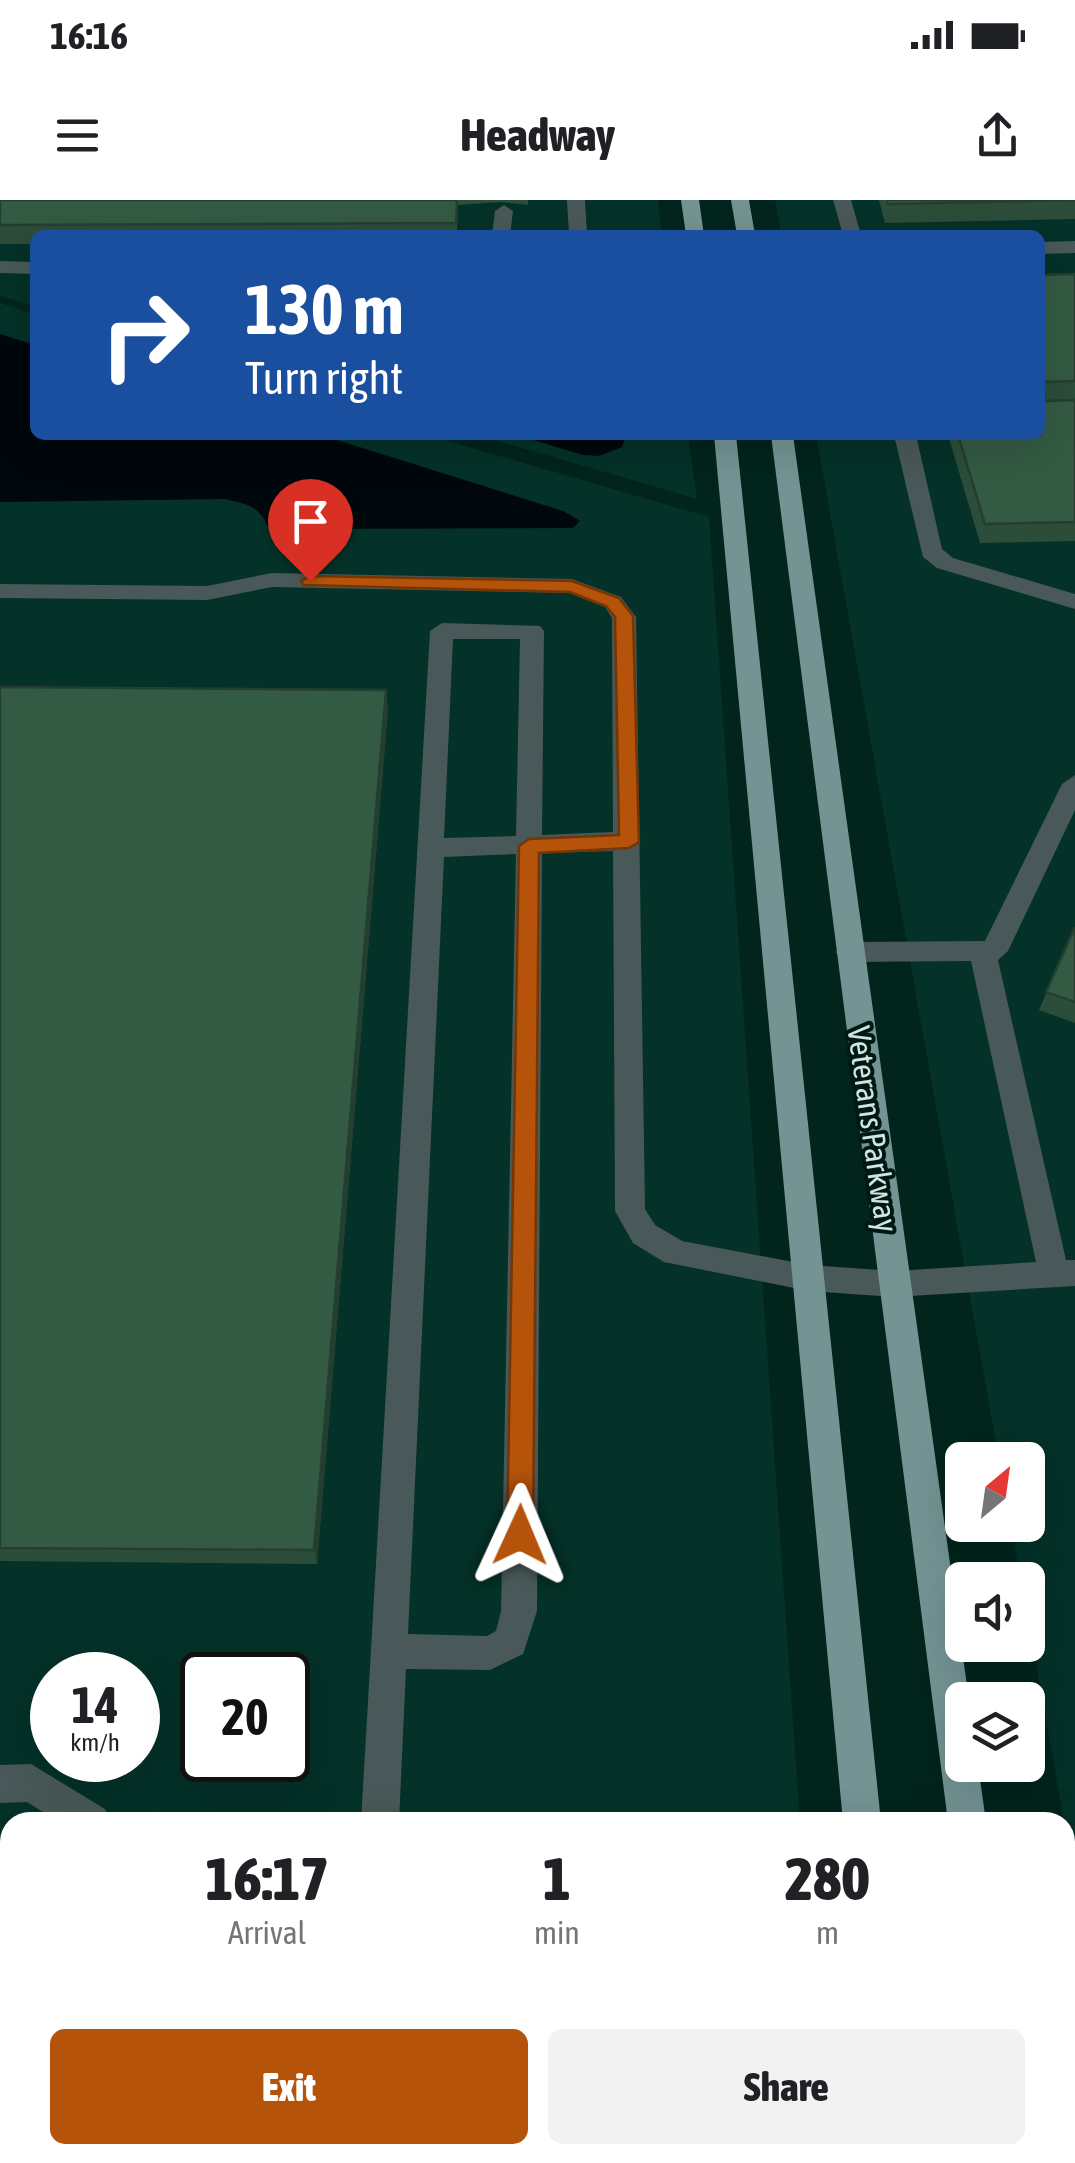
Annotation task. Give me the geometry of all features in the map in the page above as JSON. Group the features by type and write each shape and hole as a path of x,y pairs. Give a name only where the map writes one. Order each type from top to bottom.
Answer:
{"main road":[{"path":"690,200 694,230"},
{"path":"740,200 745,230"},
{"path":"725,440 861,1812"},
{"name":"Veterans Parkway","path":"783,440 966,1812"}],"lane":[{"path":"576,200 578,230"},
{"path":"842,200 851,230"},
{"path":"502,230 504,212"},
{"path":"1045,248 1075,247"},
{"path":"0,267 30,268"},
{"path":"907,440 930,552 944,563 1075,602"},
{"path":"0,591 207,594 272,580 572,586 612,602 624,616 630,1211 644,1234 675,1253 809,1278 894,1284 1065,1273 982,951"},
{"path":"381,1812 442,631 532,631 519,1611 510,1642 490,1653 389,1651"},
{"path":"850,952 994,951 1075,784"},
{"path":"431,848 629,842"},
{"path":"0,1784 32,1783 77,1812"}],"shaded area":[{"path":"0,200 658,200 661,230 30,230 30,305 0,296"},
{"path":"775,200 1075,200 1075,1812 1062,1812 1045,1714 1045,1682 1039,1682 1036,1662 1045,1662 1045,1562 1018,1562 1014,1542 1045,1542 1045,1442 996,1442 817,440 1045,440 1045,230 780,230"},
{"path":"0,303 30,312 30,440 445,440 709,517 799,1812 0,1812"},
{"path":"0,334 30,343 30,440 337,440 563,511 580,521 573,528 278,529 267,525 250,506 225,499 0,502"},
{"path":"494,440 689,440 697,499"},
{"path":"534,440 624,440 622,447 599,456"}],"building":[{"path":"0,200 457,200 456,223 0,225"},
{"path":"887,200 1075,200 888,204"},
{"path":"1075,274 1075,381 1045,382 1045,275"},
{"path":"1075,400 1075,522 985,524 960,440 1045,440 1045,401"},
{"path":"0,687 386,690 314,1550 0,1548"},
{"path":"1075,927 1075,1002 1046,992"}],"route":[{"path":"310,581 572,586 612,602 624,616 629,842 529,846 520,1535"}]}
